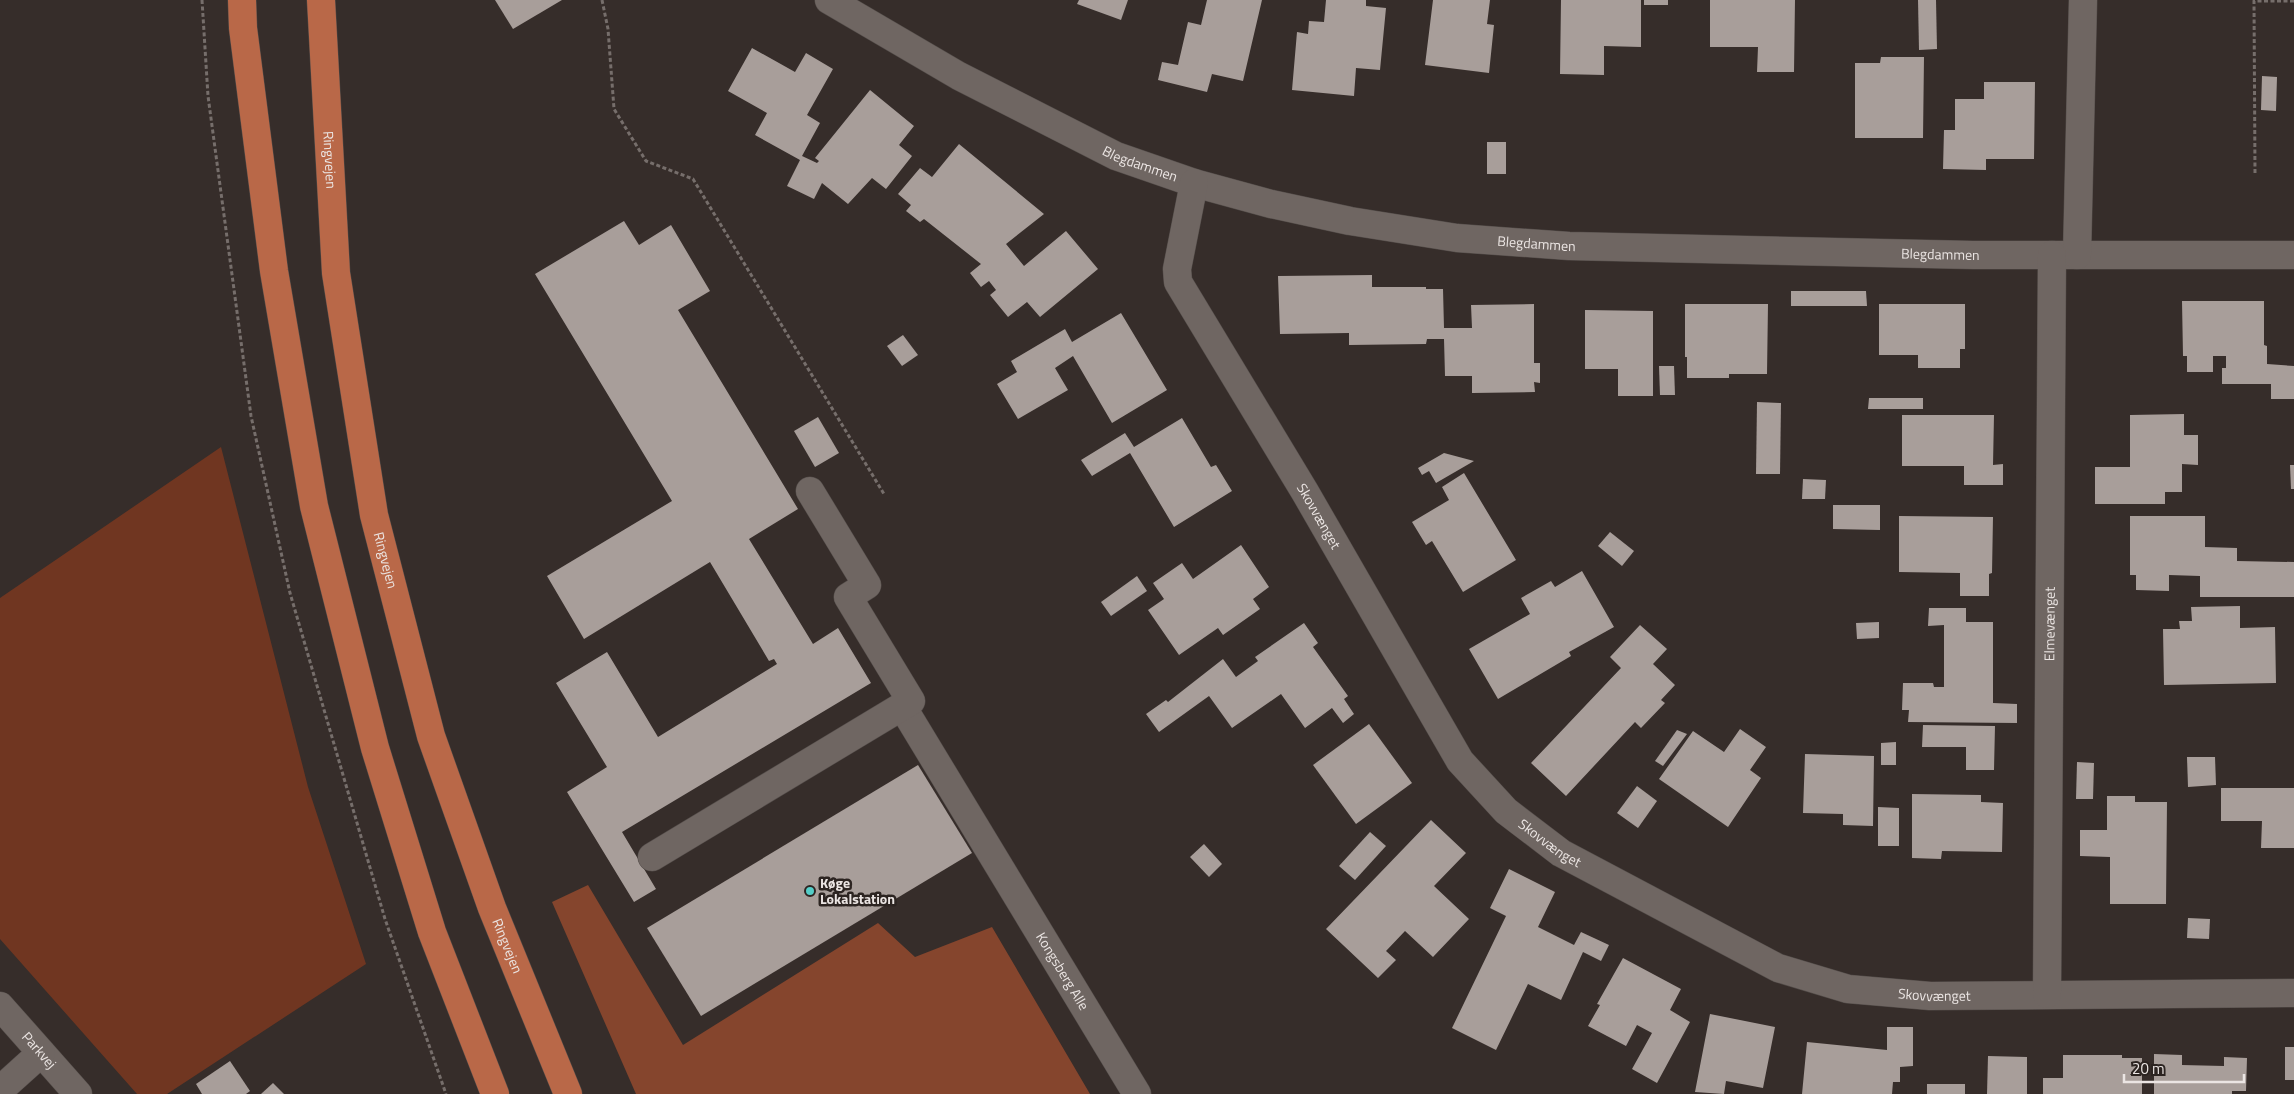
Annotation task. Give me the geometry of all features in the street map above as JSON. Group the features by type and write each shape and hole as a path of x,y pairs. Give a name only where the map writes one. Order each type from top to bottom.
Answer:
{"main road":[{"path":"242,0 243,28 274,271 314,506 381,766 432,932 495,1094"},
{"name":"Ringvejen","path":"321,0 336,273 374,514 431,736 492,908 568,1094"}],"street":[{"name":"Blegdammen","path":"829,0 959,76 1116,156 1194,183 1271,204 1350,221 1484,241 1569,246 2065,255 2294,256"},
{"name":"Elmevænget","path":"2047,994 2065,255 2084,0"},
{"name":"Skovvænget","path":"1194,183 1176,269 1178,282 1305,492 1460,761 1506,811 1561,853 1778,968 1848,990 1930,996 2294,993"},
{"path":"652,857 911,701 848,597 867,585 810,491"},
{"name":"Kongsberg Alle","path":"902,706 1137,1094"},
{"name":"Parkvej","path":"0,1006 78,1094"},
{"path":"0,1090 41,1053"}],"path":[{"path":"602,0 608,29 614,109 646,161 693,179 884,494"},
{"path":"2255,173 2254,1 2294,0"}],"shaded area":[{"path":"221,447 308,787 366,964 167,1094 137,1094 0,939 0,598"},
{"path":"588,885 683,1045 878,923 915,957 992,927 1090,1094 636,1094 552,902"}],"building":[{"path":"495,0 562,0 513,29"},
{"path":"1079,0 1128,0 1121,20 1077,4"},
{"path":"1207,0 1262,0 1243,81 1212,74 1207,92 1158,80 1162,62 1178,65 1188,22 1201,25"},
{"path":"1326,0 1366,0 1366,6 1386,8 1380,70 1356,68 1354,96 1292,90 1297,32 1308,34 1309,21 1324,22"},
{"path":"1433,0 1490,0 1487,24 1494,25 1489,73 1425,65"},
{"path":"1561,0 1641,0 1641,47 1604,46 1604,75 1560,74"},
{"path":"1644,0 1668,0 1668,5 1644,5"},
{"path":"1710,0 1795,0 1794,72 1757,72 1758,47 1710,47"},
{"path":"1918,0 1936,0 1937,49 1919,50"},
{"path":"752,48 795,72 806,53 833,69 807,115 820,123 802,156 817,163 819,161 815,158 870,90 914,126 899,145 912,156 886,189 872,178 848,204 822,183 814,199 787,186 800,160 755,135 767,113 728,91"},
{"path":"1881,57 1924,57 1923,138 1855,138 1855,63 1880,63"},
{"path":"2262,76 2277,77 2276,111 2261,110"},
{"path":"1984,82 2035,82 2034,159 1986,159 1986,170 1943,169 1944,130 1955,130 1955,99 1984,99"},
{"path":"1487,142 1506,142 1506,174 1487,174"},
{"path":"959,144 1044,214 1006,244 1024,266 1066,231 1098,269 1040,317 1027,302 1008,317 990,295 996,290 989,281 981,287 970,273 981,264 924,219 920,222 906,211 911,205 898,194 920,168 932,177"},
{"path":"624,221 639,245 671,225 710,291 678,310 798,509 749,539 813,644 838,628 871,683 622,832 656,889 634,902 567,792 607,767 556,683 607,652 658,737 777,664 774,659 769,661 710,562 584,639 547,576 672,501 535,274"},
{"path":"1372,275 1372,287 1426,287 1426,289 1443,289 1444,328 1472,328 1471,305 1534,304 1534,363 1540,363 1540,383 1534,382 1535,392 1472,393 1472,376 1445,376 1444,339 1427,339 1426,344 1349,345 1349,333 1280,334 1278,276"},
{"path":"1791,291 1866,291 1867,306 1791,306"},
{"path":"2182,301 2264,301 2264,345 2267,346 2267,364 2294,366 2294,399 2271,399 2271,384 2222,384 2222,368 2226,368 2226,356 2213,356 2213,372 2187,372 2187,356 2183,356"},
{"path":"1685,304 1768,304 1767,374 1729,374 1729,378 1687,378"},
{"path":"1879,304 1965,304 1965,349 1960,349 1960,368 1918,368 1918,355 1879,355"},
{"path":"1585,310 1653,311 1653,396 1618,396 1618,369 1585,369"},
{"path":"1121,313 1167,390 1112,423 1073,356 1055,368 1068,390 1018,419 997,384 1017,372 1011,361 1065,329 1072,342"},
{"path":"903,335 918,355 902,366 887,346"},
{"path":"1659,366 1674,366 1675,395 1660,395"},
{"path":"1869,398 1923,398 1923,409 1868,409"},
{"path":"1757,402 1781,403 1780,474 1756,474"},
{"path":"2184,414 2184,435 2198,435 2198,465 2182,464 2182,492 2165,492 2165,504 2095,504 2095,467 2130,467 2130,415"},
{"path":"1902,415 1994,415 1993,465 2003,464 2003,485 1964,485 1964,466 1902,466"},
{"path":"818,417 839,453 815,467 794,431"},
{"path":"1182,418 1211,467 1216,465 1232,491 1174,527 1130,453 1092,476 1081,460 1125,433 1134,447"},
{"path":"1444,453 1474,461 1436,483 1429,471 1422,475 1418,468"},
{"path":"2290,465 2294,465 2294,489 2291,489"},
{"path":"1464,473 1516,560 1463,592 1432,541 1426,545 1412,522 1449,500 1442,487"},
{"path":"1803,479 1826,480 1825,499 1802,499"},
{"path":"1833,505 1880,505 1880,530 1833,529"},
{"path":"1899,516 1993,517 1992,573 1989,574 1989,596 1960,596 1960,573 1899,572"},
{"path":"2130,516 2205,516 2205,547 2237,548 2237,561 2294,562 2294,597 2200,597 2200,576 2169,575 2169,591 2136,590 2136,575 2130,575"},
{"path":"1610,532 1634,551 1622,566 1598,546"},
{"path":"1241,545 1269,587 1253,599 1260,609 1223,635 1218,628 1179,655 1148,610 1164,599 1153,583 1182,563 1193,579"},
{"path":"1582,571 1614,627 1569,652 1571,656 1498,699 1469,649 1530,614 1521,598 1551,581 1555,587"},
{"path":"1137,576 1147,591 1111,616 1101,602"},
{"path":"2240,606 2240,628 2275,627 2276,683 2164,685 2163,629 2180,629 2179,621 2192,621 2191,607"},
{"path":"1929,608 1966,608 1966,622 1993,622 1993,703 2017,704 2017,723 1908,722 1909,710 1902,710 1903,683 1933,683 1934,687 1944,687 1944,625 1928,626"},
{"path":"1879,622 1879,638 1857,639 1856,623"},
{"path":"1304,623 1318,643 1313,647 1348,696 1344,699 1354,714 1343,723 1332,708 1305,728 1281,694 1232,728 1209,696 1159,732 1146,714 1166,700 1168,702 1223,659 1236,677 1258,661 1255,657"},
{"path":"1640,625 1667,649 1653,664 1675,685 1661,700 1665,703 1641,728 1635,722 1566,796 1531,763 1621,668 1610,657"},
{"path":"1369,724 1412,783 1356,824 1313,765"},
{"path":"1923,725 1995,726 1994,770 1966,770 1966,747 1922,747"},
{"path":"1740,729 1766,747 1750,770 1761,778 1728,827 1659,779 1693,731 1724,752"},
{"path":"1677,730 1687,734 1663,766 1655,761"},
{"path":"1896,742 1896,765 1881,765 1881,743"},
{"path":"1805,754 1874,756 1873,826 1843,825 1843,814 1803,813"},
{"path":"2187,757 2215,757 2216,785 2188,787"},
{"path":"2077,762 2094,763 2093,799 2076,799"},
{"name":"Køge Lokalstation","path":"918,765 972,853 701,1016 647,928"},
{"path":"1637,786 1657,801 1638,828 1617,813"},
{"path":"2221,788 2294,788 2294,848 2261,848 2262,821 2221,821"},
{"path":"1912,794 1981,795 1981,802 2003,803 2002,852 1942,851 1941,859 1912,858"},
{"path":"2107,796 2135,796 2135,802 2167,802 2166,904 2110,904 2110,857 2080,856 2080,830 2107,830"},
{"path":"1878,807 1899,808 1899,846 1878,846"},
{"path":"1431,820 1466,853 1434,886 1469,919 1433,957 1405,931 1386,951 1396,960 1378,978 1326,929"},
{"path":"1370,832 1386,846 1355,880 1339,866"},
{"path":"1204,844 1222,864 1209,877 1190,857"},
{"path":"1509,869 1555,892 1538,927 1574,945 1581,932 1609,945 1601,961 1583,952 1561,1000 1528,984 1496,1050 1452,1028 1506,916 1490,908"},
{"path":"2188,918 2210,919 2209,939 2187,938"},
{"path":"1623,958 1681,989 1670,1010 1690,1022 1657,1083 1632,1069 1652,1033 1637,1025 1626,1046 1588,1026 1600,1005 1597,1004"},
{"path":"1710,1014 1775,1027 1763,1088 1726,1081 1724,1094 1695,1092"},
{"path":"1887,1027 1913,1027 1913,1066 1900,1067 1900,1082 1893,1082 1892,1094 1802,1094 1807,1042 1887,1050"},
{"path":"2285,1047 2294,1047 2294,1080 2285,1080"},
{"path":"2154,1054 2182,1055 2182,1065 2224,1066 2224,1057 2247,1058 2246,1091 2232,1091 2232,1094 2154,1094"},
{"path":"2063,1055 2122,1055 2122,1058 2142,1058 2142,1094 2043,1094 2043,1078 2063,1078"},
{"path":"1988,1056 2027,1057 2027,1094 1987,1094"},
{"path":"230,1061 250,1091 246,1094 202,1094 196,1084"},
{"path":"273,1083 284,1094 261,1094"},
{"path":"1927,1084 1965,1084 1965,1094 1927,1094"}],"place":[{"name":"Køge Lokalstation","path":"810,891"}]}
